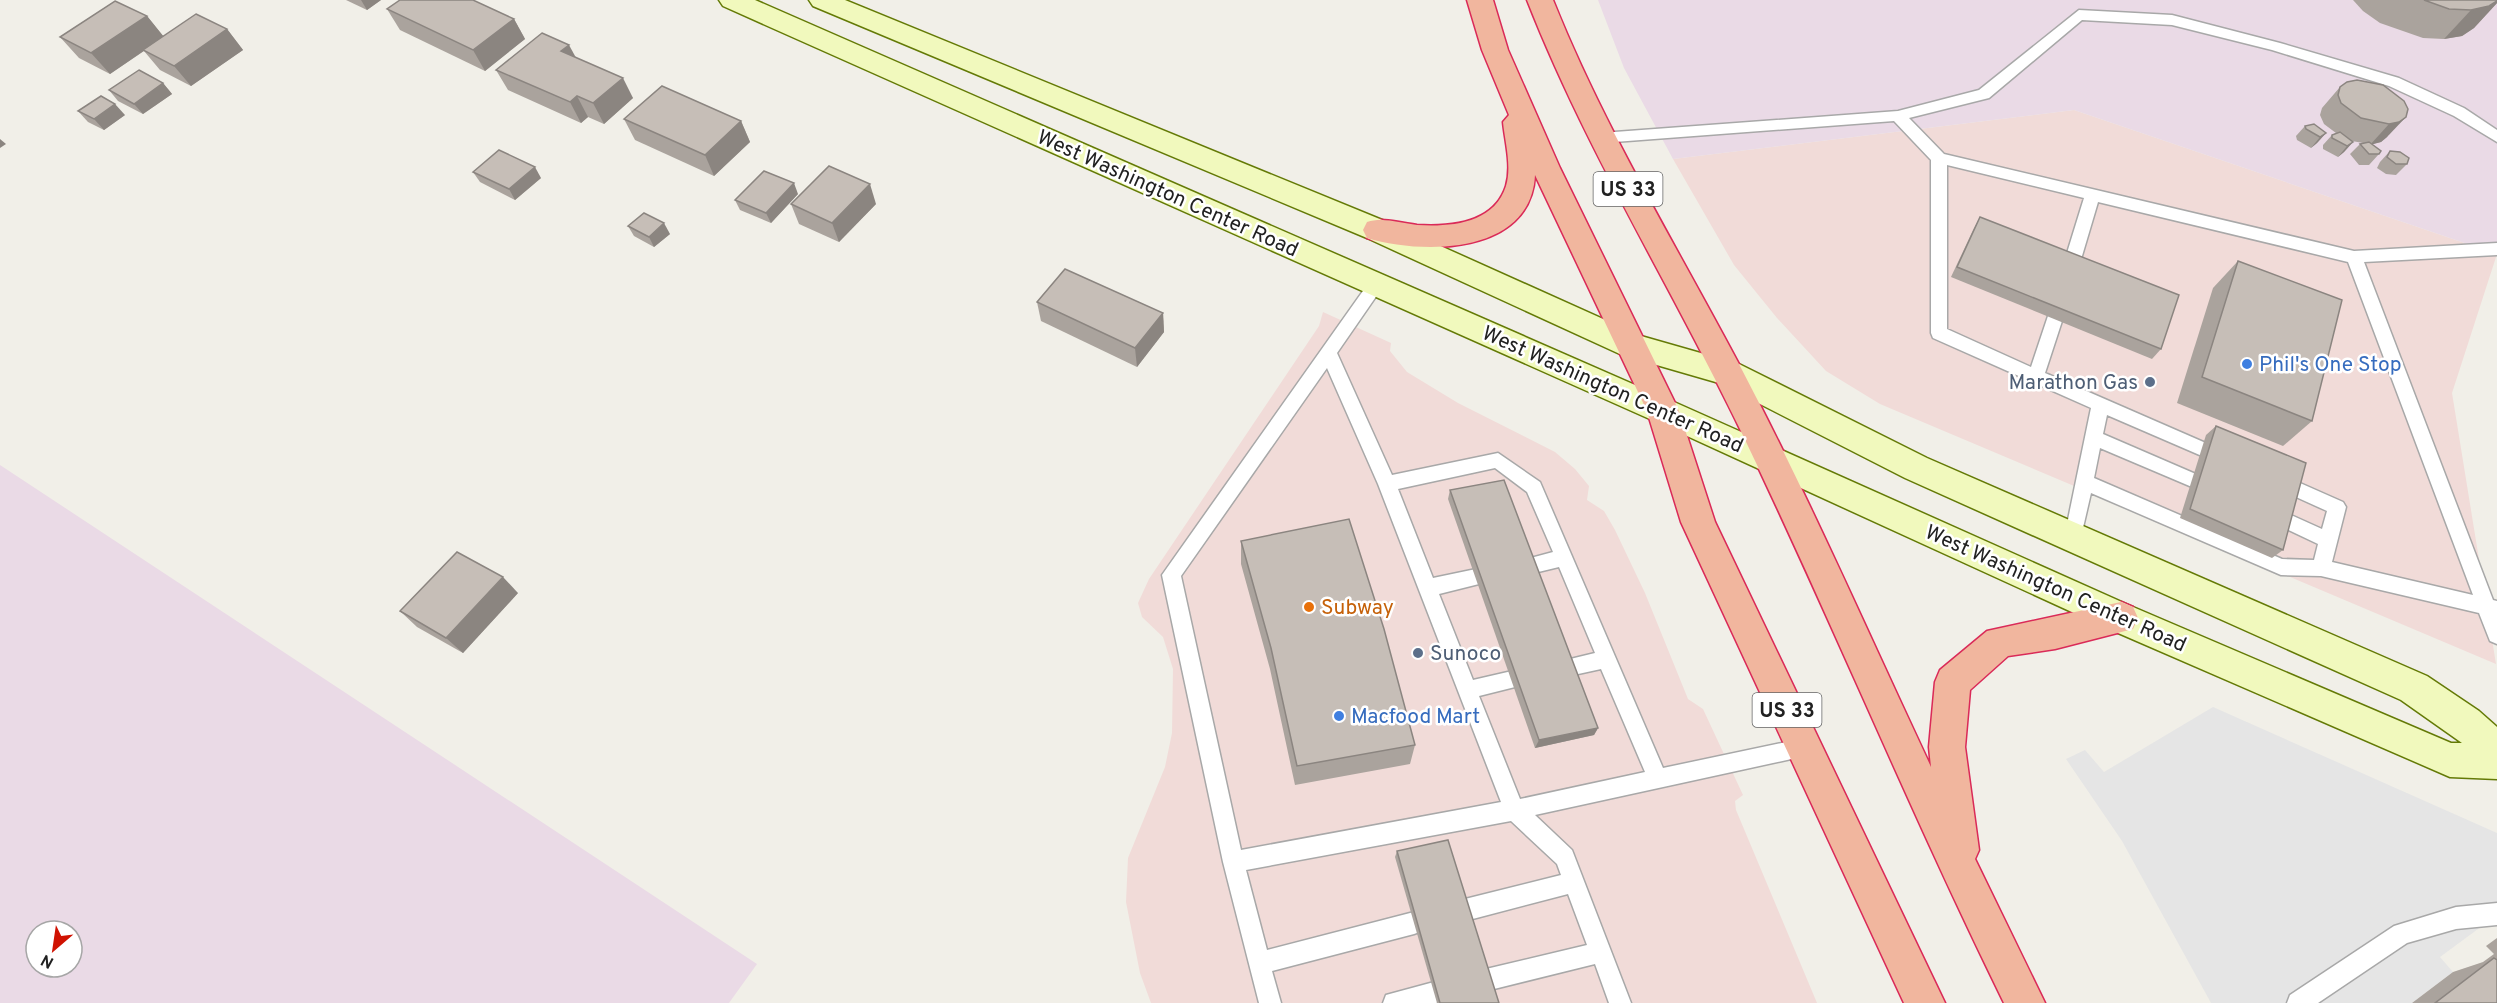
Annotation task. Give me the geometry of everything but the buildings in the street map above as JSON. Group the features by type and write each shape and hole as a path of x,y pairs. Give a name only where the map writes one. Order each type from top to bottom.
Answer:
{"highway":[{"name":"US 33","path":"1480,0 1495,50 1546,168 1663,411 1698,522 1926,1003"},
{"name":"US 33","path":"1540,0 1552,35 1601,138 1728,372 1965,884 2025,1003"},
{"path":"1377,230 1413,237 1469,233 1491,226 1515,202 1521,183 1516,99"},
{"path":"1965,884 1947,747 1953,682 1999,642 2055,633 2121,618"}],"main road":[{"name":"West Washington Center Road","path":"732,0 1663,411 2121,618 2450,760 2497,762"},
{"name":"West Washington Center Road","path":"822,0 1377,230 1633,346 1728,372 1916,468 2414,688 2466,723 2497,750"}],"lane":[{"path":"1601,138 1898,116 1984,94 2079,15 2172,20 2275,46 2394,82 2459,112 2497,137"},
{"path":"1898,116 1939,158 2354,257 2497,249"},
{"path":"1939,158 1939,333 2202,449"},
{"path":"2071,266 2093,194"},
{"path":"2354,257 2491,607 2497,635"},
{"path":"1270,1003 1233,862 1171,575 1376,285"},
{"path":"2036,376 2054,321"},
{"path":"1329,352 1387,484 1514,810 1565,857 1620,1003"},
{"path":"2073,539 2100,405"},
{"path":"2095,438 2192,480"},
{"path":"1387,484 1498,460 1534,487 1659,780"},
{"path":"2085,483 2281,567 2321,568 2491,607"},
{"path":"2291,487 2337,507 2321,568"},
{"path":"2282,519 2329,540"},
{"path":"1530,566 1563,558"},
{"path":"1427,588 1476,577"},
{"path":"1569,667 1606,660"},
{"path":"1467,690 1512,680"},
{"path":"1233,862 1514,810 1805,747"},
{"path":"1465,910 1575,882"},
{"path":"2298,1003 2402,934 2456,918 2497,914"},
{"path":"1260,963 1414,923"},
{"path":"1486,980 1601,952"},
{"path":"1394,1003 1434,993"}],"shaded area":[{"path":"1598,0 2497,0 2497,254 2074,110 1673,159 1624,68"},
{"name":"Marathon Gas","path":"2074,110 2497,254 2452,393 2496,664 1880,404 1826,371 1777,318 1734,265 1673,159"},
{"name":"Sunoco","path":"1323,312 1391,343 1390,351 1407,372 1458,403 1555,452 1575,469 1589,486 1587,500 1604,511 1615,530 1645,593 1688,699 1703,709 1743,795 1735,801 1736,810 1817,1003 1151,1003 1140,973 1126,902 1128,858 1165,767 1172,733 1173,669 1163,637 1142,617 1138,603 1149,579 1319,326"},
{"path":"0,465 757,964 729,1003 0,1003"},
{"path":"2213,707 2497,833 2497,915 2440,957 2453,972 2412,1003 2211,1003 2122,841 2066,759 2085,750 2104,772"}],"place":[{"name":"Phil's One Stop","path":"2247,364"},
{"name":"Marathon Gas","path":"2150,382"},
{"name":"Subway","path":"1309,607"},
{"name":"Sunoco","path":"1418,653"},
{"name":"Macfood Mart","path":"1339,716"}]}
